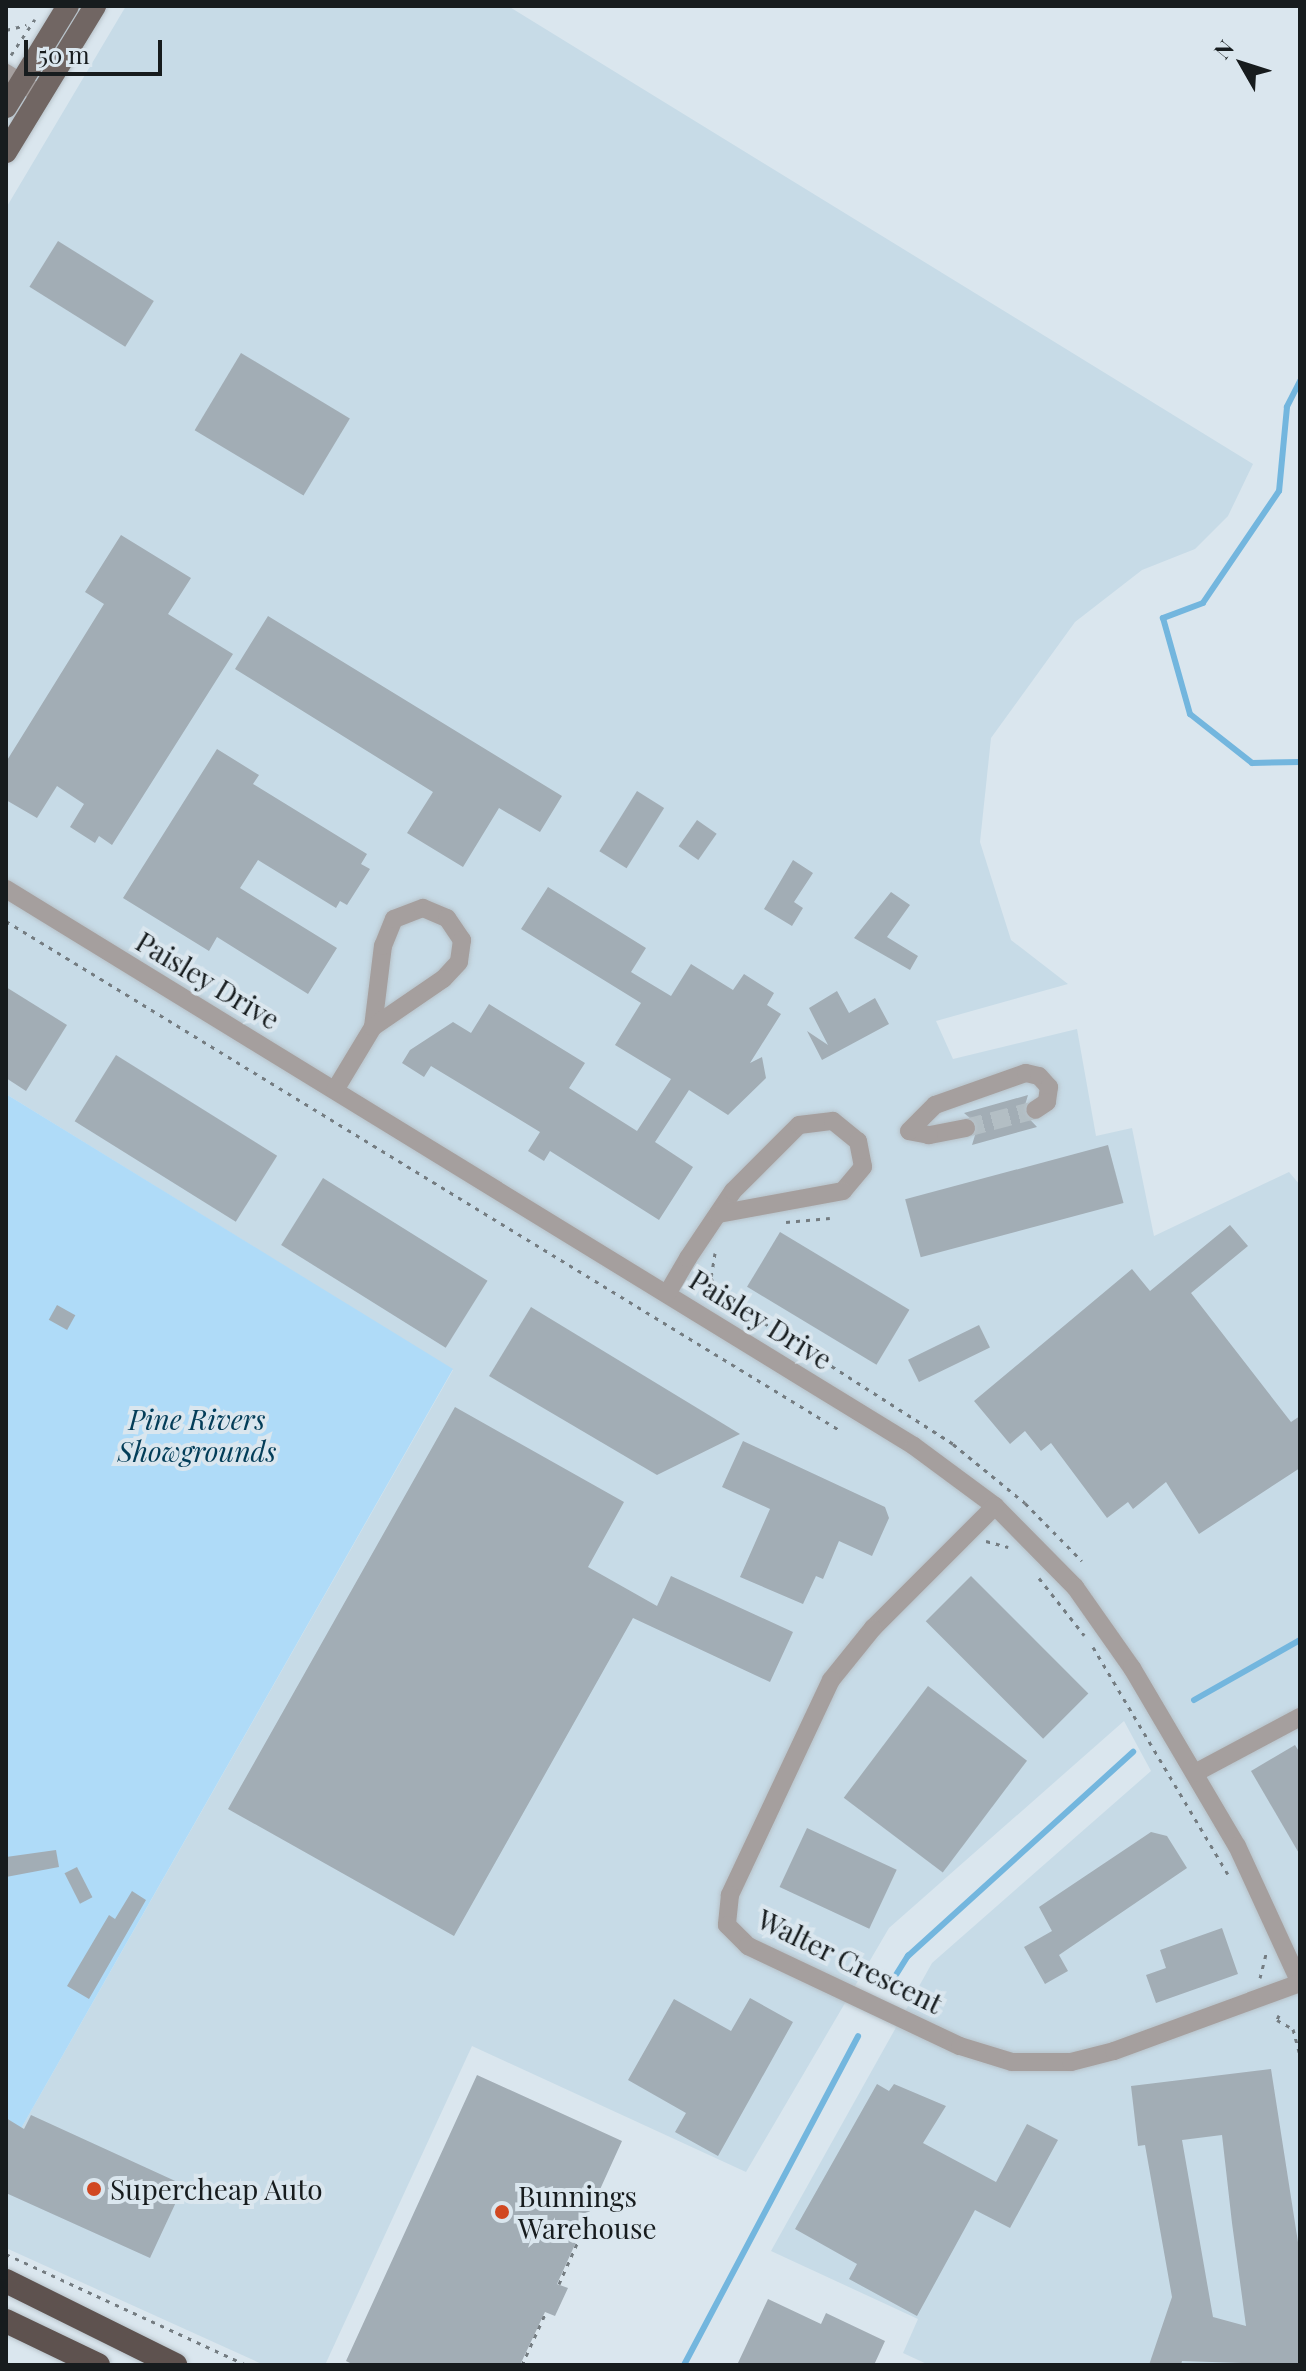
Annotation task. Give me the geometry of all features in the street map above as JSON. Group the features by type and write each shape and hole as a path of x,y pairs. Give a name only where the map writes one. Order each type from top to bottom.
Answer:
{"highway":[{"path":"6,2281 175,2365"},
{"path":"6,2321 98,2365"}],"main road":[{"path":"6,107 14,78 68,6"},
{"path":"6,152 95,6"}],"street":[{"path":"14,78 41,95"},
{"name":"Paisley Drive","path":"6,889 914,1446 995,1506 1075,1587 1107,1629 1195,1773 1269,1909 1300,1983"},
{"path":"335,1090 373,1027 383,946 394,919 423,908 447,918 462,940 459,962 408,1006 373,1027"},
{"path":"966,1128 929,1135 909,1131 935,1105 1026,1073 1039,1076 1049,1087 1047,1102 1035,1110"},
{"path":"667,1294 718,1214 770,1150 799,1125 833,1121 858,1141 863,1167 843,1191 718,1214"},
{"name":"Walter Crescent","path":"995,1506 873,1628 831,1680 730,1895 727,1925 748,1946 960,2046 1012,2062 1071,2062 1114,2051 1300,1983"},
{"path":"1195,1773 1300,1717"}],"path":[{"path":"6,63 26,25 40,13"},
{"path":"6,30 26,25"},
{"path":"6,921 841,1431"},
{"path":"775,1223 830,1218"},
{"path":"719,1246 710,1270 722,1296 953,1444 1025,1503 1082,1561"},
{"path":"971,1528 989,1545 1013,1551"},
{"path":"1032,1571 1090,1642 1232,1880"},
{"path":"1260,1978 1266,1955 1263,1945"},
{"path":"1279,2015 1277,2020 1293,2029 1300,2055"},
{"path":"559,2284 591,2212"},
{"path":"6,2254 246,2365"},
{"path":"522,2365 546,2312"}],"shaded area":[{"path":"126,6 508,6 1253,464 1228,516 1195,549 1142,570 1075,622 991,738 980,842 1011,940 1068,984 936,1021 953,1059 1077,1029 1096,1136 1132,1128 1154,1236 1289,1172 1300,1185 1300,2365 929,2365 903,2353 918,2319 771,2251 932,1963 1151,1771 1124,1721 889,1928 746,2172 472,2046 325,2365 264,2365 6,2248 6,2155 453,1370 6,1094 6,208"}],"green space":[{"name":"Pine Rivers Showgrounds","path":"6,1094 453,1369 6,2155"}],"building":[{"path":"58,241 154,301 125,347 29,287"},
{"path":"241,353 350,418 304,496 195,430"},
{"path":"121,535 191,578 168,614 233,654 112,845 99,836 95,843 70,827 84,804 57,786 37,818 6,800 6,762 104,604 85,592"},
{"path":"268,616 562,796 540,832 499,808 463,867 407,833 433,792 235,669"},
{"path":"217,749 259,775 253,784 367,854 361,864 370,869 347,905 340,901 336,908 258,860 240,888 337,948 308,994 217,937 209,951 123,898"},
{"path":"637,791 664,808 627,868 599,851"},
{"path":"697,820 717,834 698,860 679,846"},
{"path":"793,860 813,873 794,902 803,908 792,926 764,909"},
{"path":"548,887 646,948 631,972 671,996 691,964 733,990 744,974 774,993 767,1005 781,1014 750,1063 762,1057 766,1078 728,1115 689,1090 655,1142 693,1167 659,1220 550,1151 544,1161 528,1151 540,1132 431,1066 424,1077 402,1063 410,1050 453,1022 471,1033 489,1004 585,1063 569,1088 637,1131 671,1079 615,1045 641,1003 521,929"},
{"path":"891,892 910,905 887,937 918,956 910,970 854,938"},
{"path":"6,987 67,1025 26,1091 6,1078"},
{"path":"837,991 849,1013 875,998 889,1024 822,1060 807,1031 828,1045 809,1008"},
{"path":"116,1055 277,1156 236,1222 75,1121"},
{"path":"1028,1095 1023,1112 1037,1127 972,1145 978,1125 964,1113"},
{"path":"1108,1145 1124,1203 921,1257 905,1199"},
{"path":"323,1178 488,1281 446,1348 281,1245"},
{"path":"1230,1225 1248,1246 1191,1293 1291,1422 1300,1416 1300,1468 1199,1534 1166,1482 1133,1509 1128,1502 1107,1518 1051,1443 1041,1451 1025,1431 1010,1444 974,1401 1132,1269 1150,1291"},
{"path":"780,1232 909,1310 876,1365 747,1287"},
{"path":"57,1305 75,1315 67,1330 49,1320"},
{"path":"531,1307 740,1434 657,1475 489,1376"},
{"path":"979,1325 990,1347 919,1382 908,1360"},
{"path":"455,1407 624,1502 588,1567 657,1606 671,1576 793,1632 770,1682 633,1618 454,1936 228,1809"},
{"path":"743,1441 885,1507 889,1518 872,1556 839,1541 823,1579 816,1576 803,1604 740,1577 770,1509 722,1487"},
{"path":"971,1576 1088,1693 1043,1739 926,1621"},
{"path":"928,1686 1027,1761 943,1872 844,1798"},
{"path":"1295,1745 1300,1753 1300,1855 1251,1771"},
{"path":"807,1828 897,1870 869,1929 780,1887"},
{"path":"1151,1832 1167,1836 1187,1868 1059,1955 1068,1971 1045,1984 1024,1947 1052,1931 1039,1907"},
{"path":"56,1850 59,1867 6,1877 6,1857"},
{"path":"77,1867 92,1897 80,1904 65,1873"},
{"path":"132,1891 146,1900 89,1999 67,1986 109,1915 115,1919"},
{"path":"1222,1928 1238,1974 1156,2003 1146,1975 1166,1968 1160,1950"},
{"path":"750,1998 793,2022 718,2156 675,2132 686,2113 628,2080 674,1999 731,2031"},
{"path":"1271,2069 1300,2255 1300,2365 1182,2361 1181,2365 1149,2365 1172,2297 1145,2145 1138,2146 1131,2086","holes":["1222,2135 1246,2326 1213,2317 1182,2140"]},
{"name":"Bunnings Warehouse","path":"477,2075 622,2141 557,2284 568,2288 555,2316 545,2312 520,2365 354,2365 346,2361"},
{"path":"877,2084 889,2091 894,2084 946,2106 923,2143 996,2182 1027,2124 1058,2140 1010,2228 975,2210 917,2316 849,2279 857,2264 795,2229"},
{"name":"Supercheap Auto","path":"31,2115 184,2185 150,2258 6,2193 6,2118 24,2129"},
{"path":"768,2299 821,2324 826,2313 885,2341 874,2365 737,2365"}],"waterway":[{"path":"1300,381 1287,407 1279,491 1203,603 1163,618 1190,714 1252,763 1300,762"},
{"path":"1194,1700 1300,1640"},
{"path":"889,1986 908,1956 1133,1752"},
{"path":"684,2365 858,2036"}],"tunnel":[{"path":"966,1128 1035,1110"}],"place":[{"name":"Supercheap Auto","path":"94,2189"},
{"name":"Bunnings Warehouse","path":"502,2212"}]}
